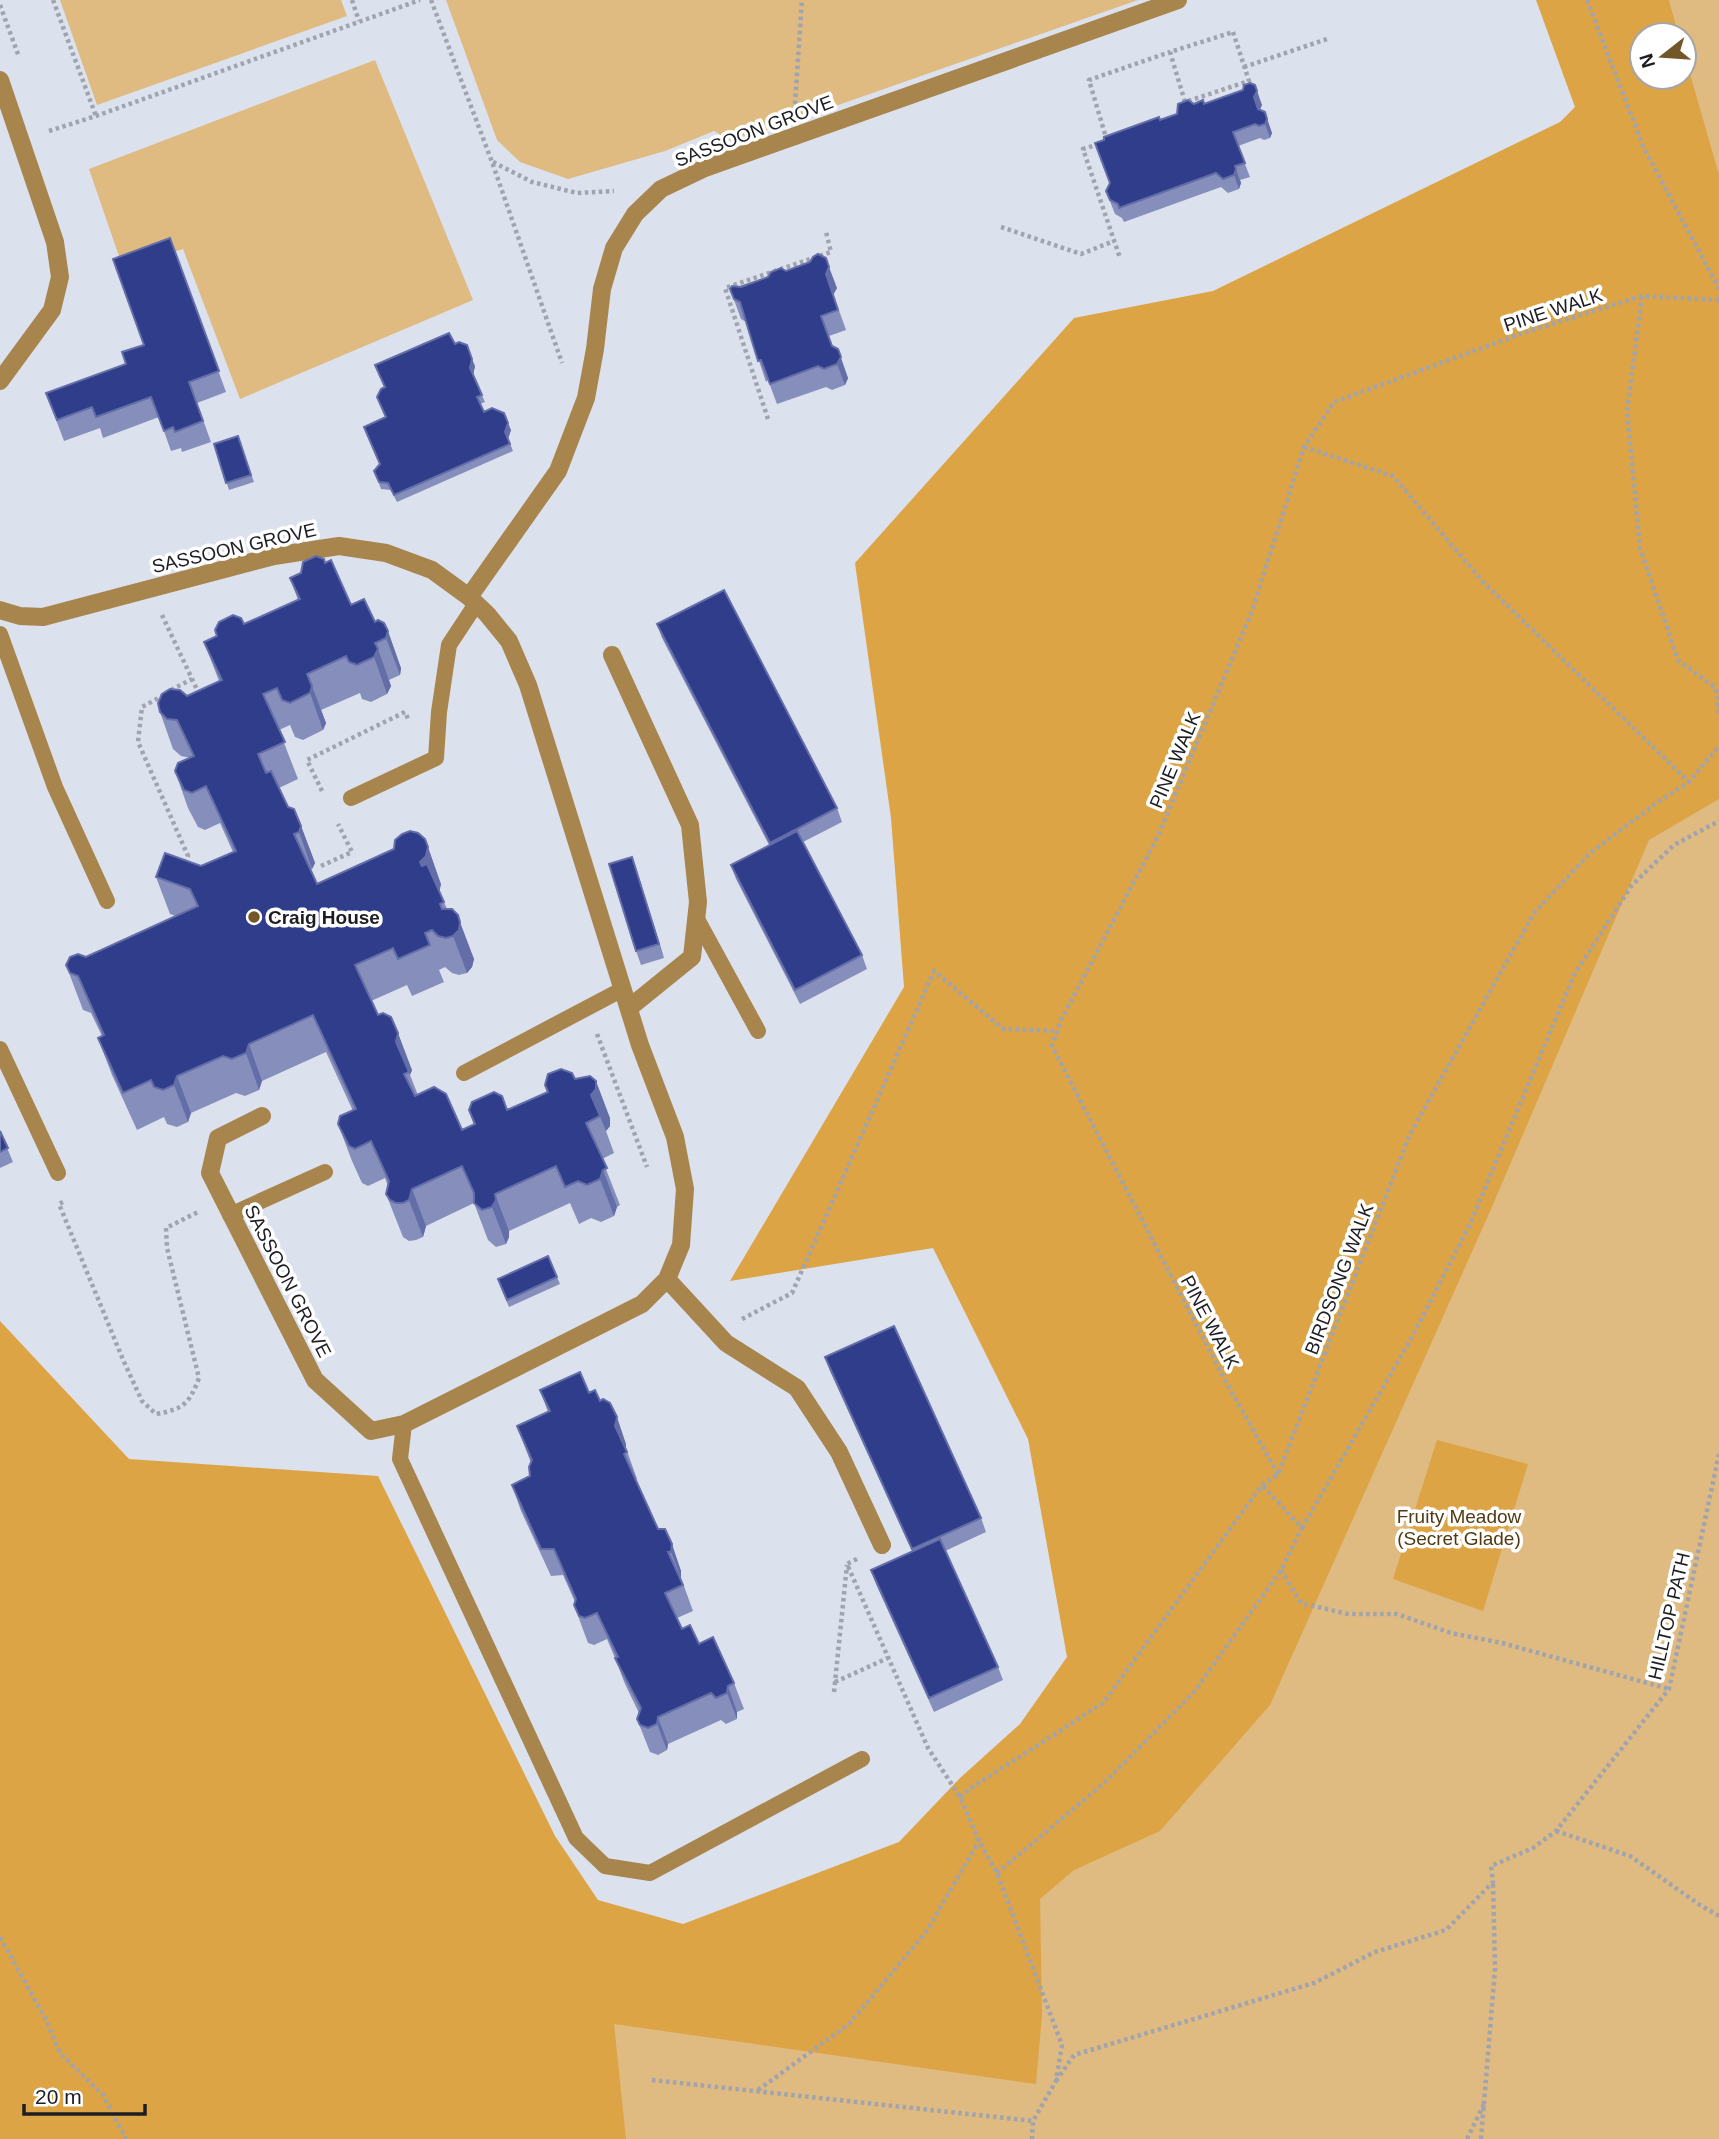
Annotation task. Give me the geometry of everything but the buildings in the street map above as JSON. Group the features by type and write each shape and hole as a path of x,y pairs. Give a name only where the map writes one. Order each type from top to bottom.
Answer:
{"street":[{"name":"SASSOON GROVE","path":"473,601 558,471 586,398 602,289 614,247 635,214 661,190 705,168 1178,0"},
{"path":"0,79 6,117 21,140 55,242 60,277 52,310 0,382"},
{"name":"SASSOON GROVE","path":"0,610 20,616 43,617 274,556 338,546 386,553 432,570 473,601 509,641 528,685 640,1045 676,1137 685,1189 681,1245 667,1279 642,1304 404,1424 371,1431 315,1380 210,1173 218,1138 262,1116"},
{"path":"612,655 690,825 698,902 692,957 629,1008"},
{"path":"667,1279 726,1343 797,1388 839,1452 882,1545"}],"lane":[{"path":"351,798 436,758 439,712 449,645 473,601"},
{"path":"0,634 55,788 107,901"},
{"path":"696,919 758,1031"},
{"path":"464,1073 622,989"},
{"path":"0,1049 58,1173"},
{"path":"226,1207 325,1172"},
{"path":"404,1424 400,1459 576,1838 605,1866 650,1873 862,1759"}],"path":[{"path":"53,0 96,116"},
{"path":"352,0 359,21"},
{"path":"21,140 96,116 420,0"},
{"path":"431,0 492,162 567,379 586,398"},
{"path":"793,137 802,0"},
{"path":"1587,0 1643,146 1719,289"},
{"path":"1119,258 1083,149 1108,141 1089,80 1170,52 1233,32 1249,82 1185,102 1170,52"},
{"path":"1244,67 1327,38"},
{"path":"492,162 532,183 577,193 661,190"},
{"path":"1001,227 1081,254 1114,241"},
{"path":"768,419 725,288 831,252 826,232"},
{"path":"1643,296 1627,411 1640,548 1678,660 1716,688 1719,714"},
{"name":"PINE WALK","path":"1278,1474 1226,1382 1052,1046 1163,823 1252,611 1304,447 1334,402 1523,333 1643,296 1719,300"},
{"path":"1304,447 1393,476 1483,582 1689,782"},
{"path":"150,589 203,703"},
{"path":"182,865 188,856 138,742 142,706 192,679"},
{"name":"BIRDSONG WALK","path":"1278,1474 1410,1134 1534,913 1589,854 1659,801 1689,782 1719,746"},
{"path":"997,1873 1104,1783 1194,1692 1281,1570 1302,1528 1412,1337 1470,1224 1574,975 1632,885 1674,845 1719,821"},
{"path":"767,1304 792,1293 934,971 1003,1029 1058,1031"},
{"path":"608,1064 647,1167"},
{"path":"58,1173 70,1199 59,1204 142,1401 156,1413 177,1410 192,1398 199,1378 167,1248 166,1228 226,1207"},
{"name":"HILLTOP PATH","path":"1493,1882 1491,1866 1533,1848 1556,1832 1669,1689 1719,1454"},
{"path":"960,1797 1103,1703 1262,1486 1278,1474"},
{"path":"1262,1486 1302,1528"},
{"path":"847,1564 882,1545"},
{"path":"847,1564 928,1748 960,1797 979,1841 997,1873 1062,2045 1056,2081"},
{"path":"834,1692 847,1564"},
{"path":"1281,1570 1301,1603 1348,1614 1397,1614 1451,1633 1502,1643 1669,1689"},
{"path":"835,1682 888,1658"},
{"path":"1556,1832 1630,1856 1719,1916"},
{"path":"757,2091 849,2024 926,1933 979,1841"},
{"path":"1032,2139 1032,2121 1074,2055 1314,1983 1375,1952 1446,1930 1493,1882"},
{"path":"1481,2139 1494,1969 1493,1882"},
{"path":"0,1937 46,2020 60,2053 103,2095 126,2139"},
{"path":"652,2080 1032,2121"},
{"path":"1467,2139 1486,2100"}],"green space":[{"path":"60,0 341,0 347,16 97,105"},
{"path":"446,0 1138,0 733,142 714,131 665,151 568,179 520,162 497,140"},
{"path":"1536,0 1669,0 1675,21 1628,21 1628,91 1695,91 1719,174 1719,799 1649,840 1491,1209 1270,1705 1160,1831 1074,1870 1040,1899 1042,2015 1036,2084 614,2024 626,2139 0,2139 0,1321 129,1459 378,1476 555,1836 598,1900 683,1924 899,1842 960,1778 1020,1724 1067,1657 1028,1439 933,1248 730,1281 904,987 891,818 855,563 1074,318 1213,291 1560,122 1575,107"},
{"path":"1669,0 1719,0 1719,174 1695,91 1698,91 1698,21 1675,21"},
{"path":"375,60 473,300 240,399 183,249 123,268 89,169"},
{"path":"1719,783 1719,2139 144,2139 938,1860 1648,841 1662,809"},
{"name":"Fruity Meadow (Secret Glade)","path":"1437,1440 1528,1464 1483,1611 1393,1579"}],"place":[{"name":"Craig House","path":"254,917"}]}
